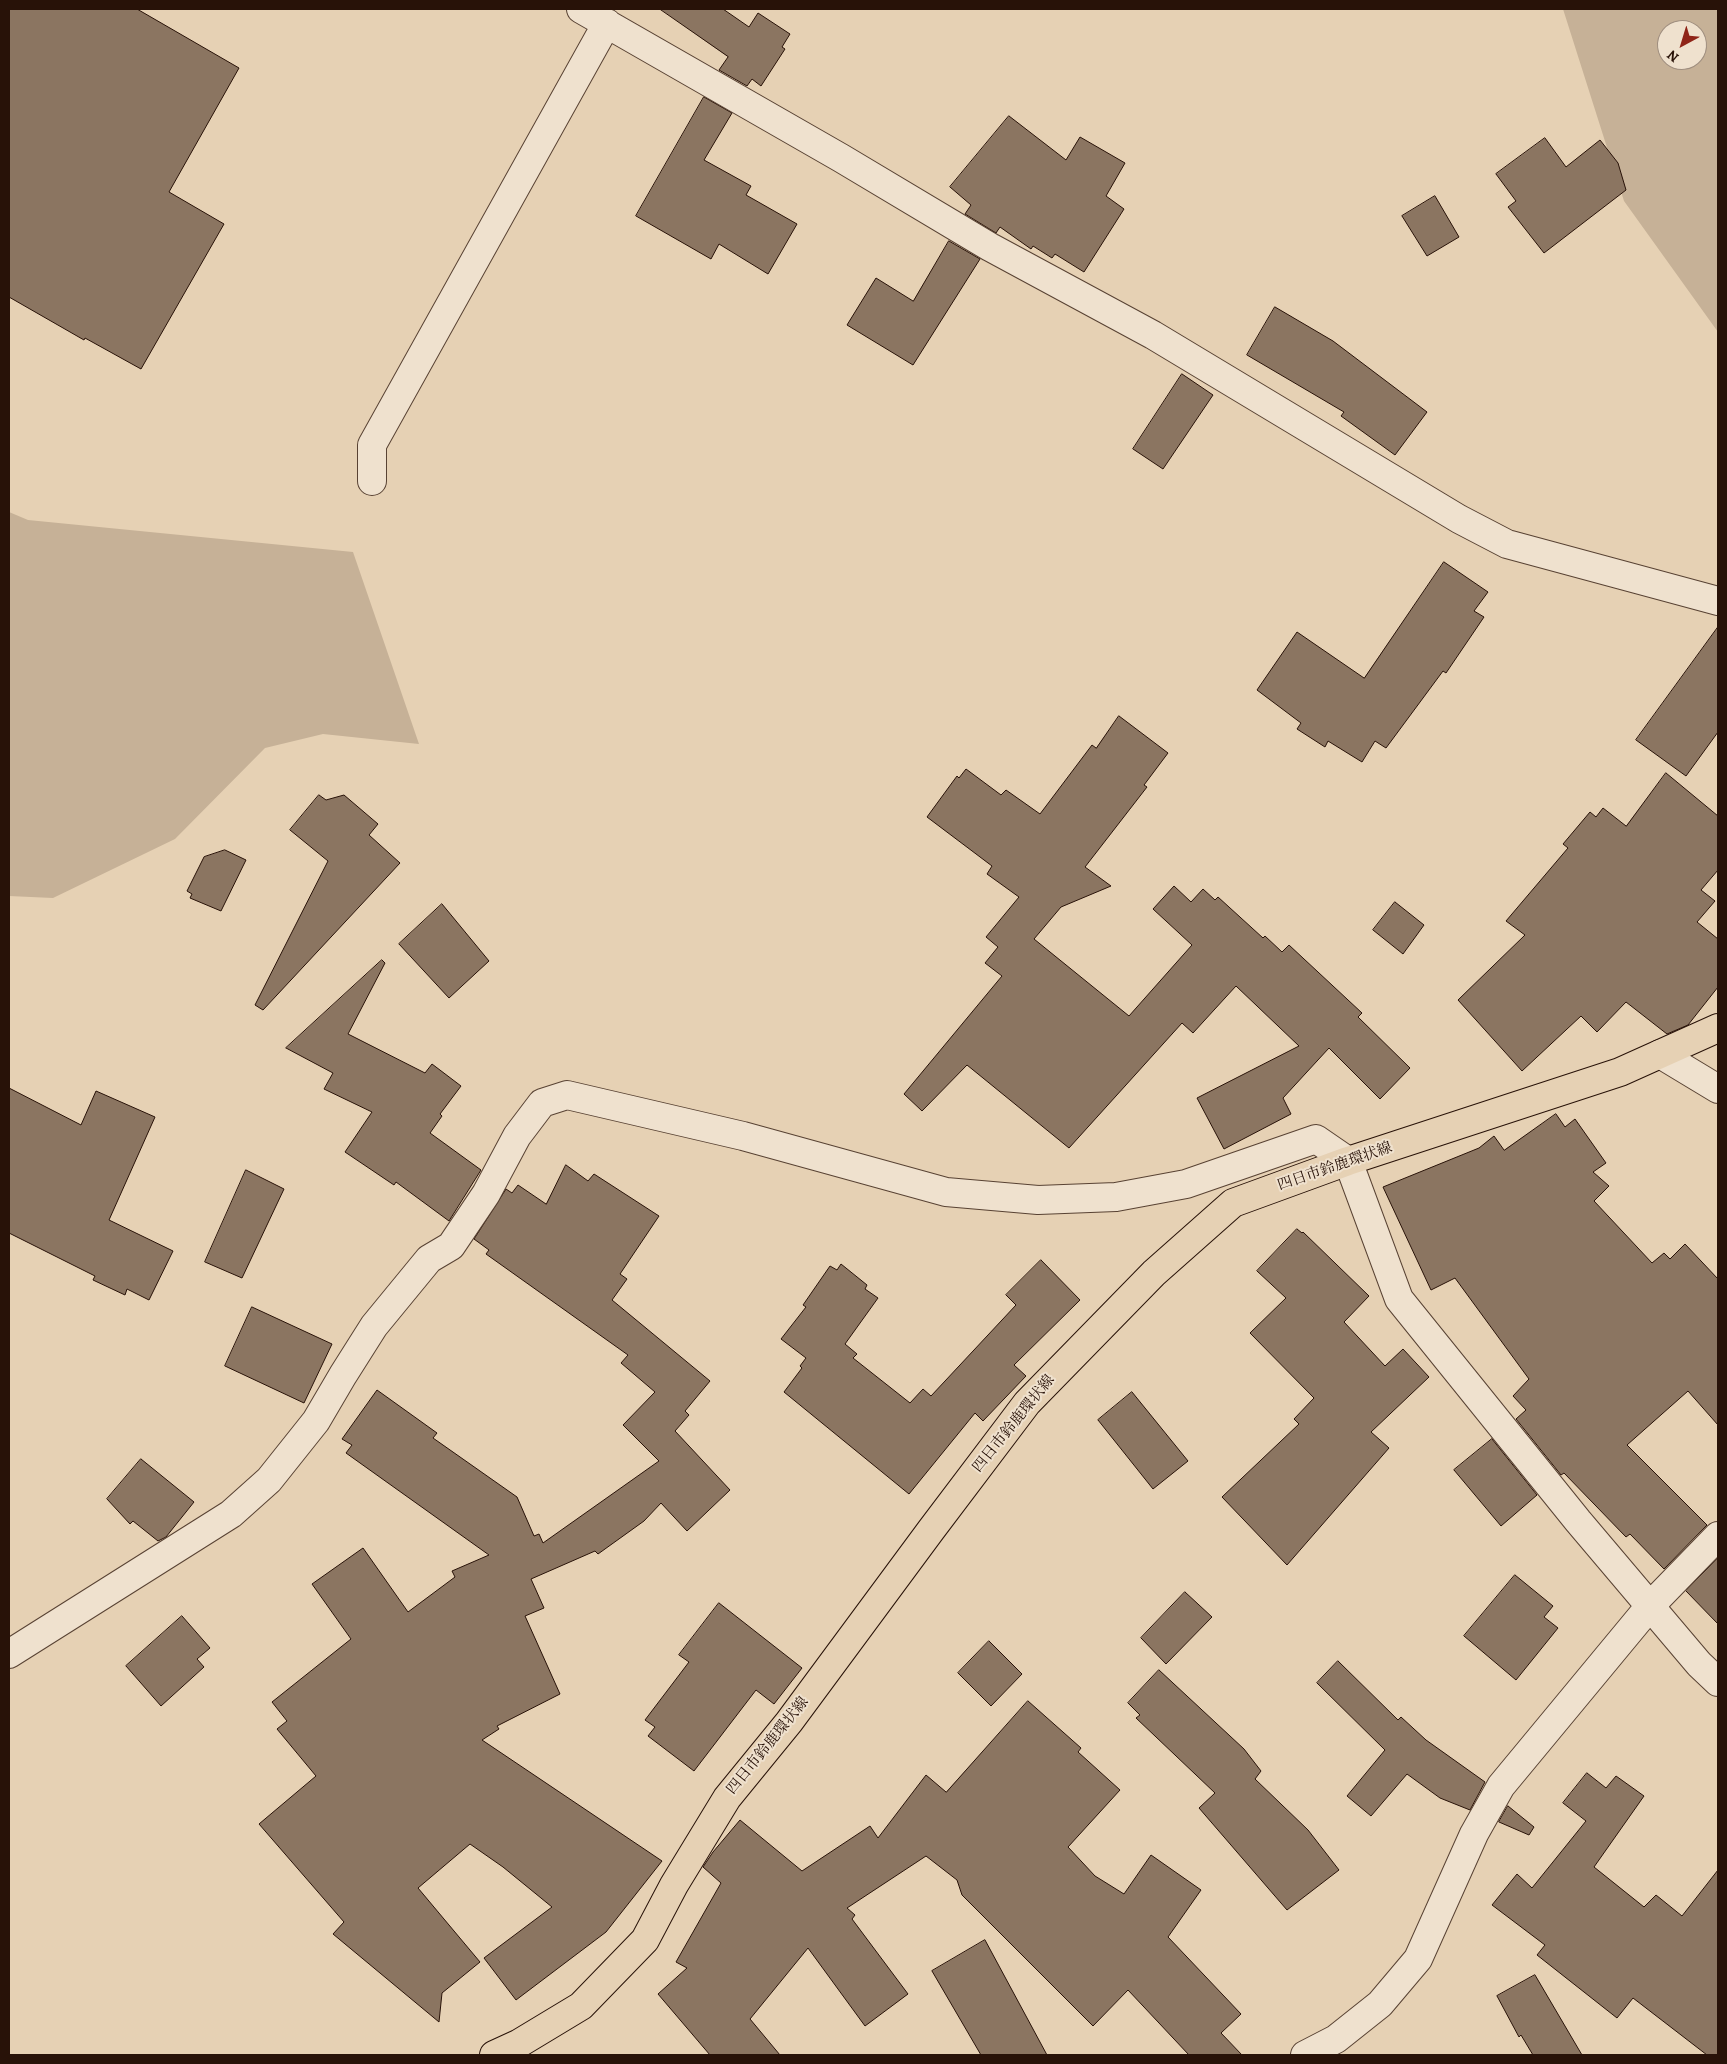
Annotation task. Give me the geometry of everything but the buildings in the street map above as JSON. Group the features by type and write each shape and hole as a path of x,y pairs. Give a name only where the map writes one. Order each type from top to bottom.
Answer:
{"main road":[{"name":"四日市鈴鹿環状線","path":"494,2055 518,2044 581,2006 645,1940 674,1886 727,1798 790,1722 930,1530 1027,1404 1154,1273 1233,1203 1348,1161 1620,1072 1718,1028"}],"street":[{"path":"580,9 841,158 990,247 1153,335 1459,520 1507,544 1718,601"},
{"path":"372,481 372,445 606,23"},
{"path":"1660,1054 1718,1089"},
{"path":"9,1654 231,1514 270,1480 316,1421 342,1375 374,1326 428,1259 451,1246 486,1194 517,1136 542,1103 567,1096 743,1136 946,1192 1038,1200 1116,1197 1186,1184 1316,1138 1348,1161 1399,1299 1578,1522 1699,1664 1718,1682"},
{"path":"1305,2055 1336,2039 1380,2004 1418,1959 1474,1834 1501,1786 1650,1606 1718,1536"}],"shaded area":[{"path":"1563,9 1718,9 1718,332 1624,201"},
{"path":"9,512 28,520 353,552 419,744 323,734 265,748 175,839 53,898 9,896"}]}
